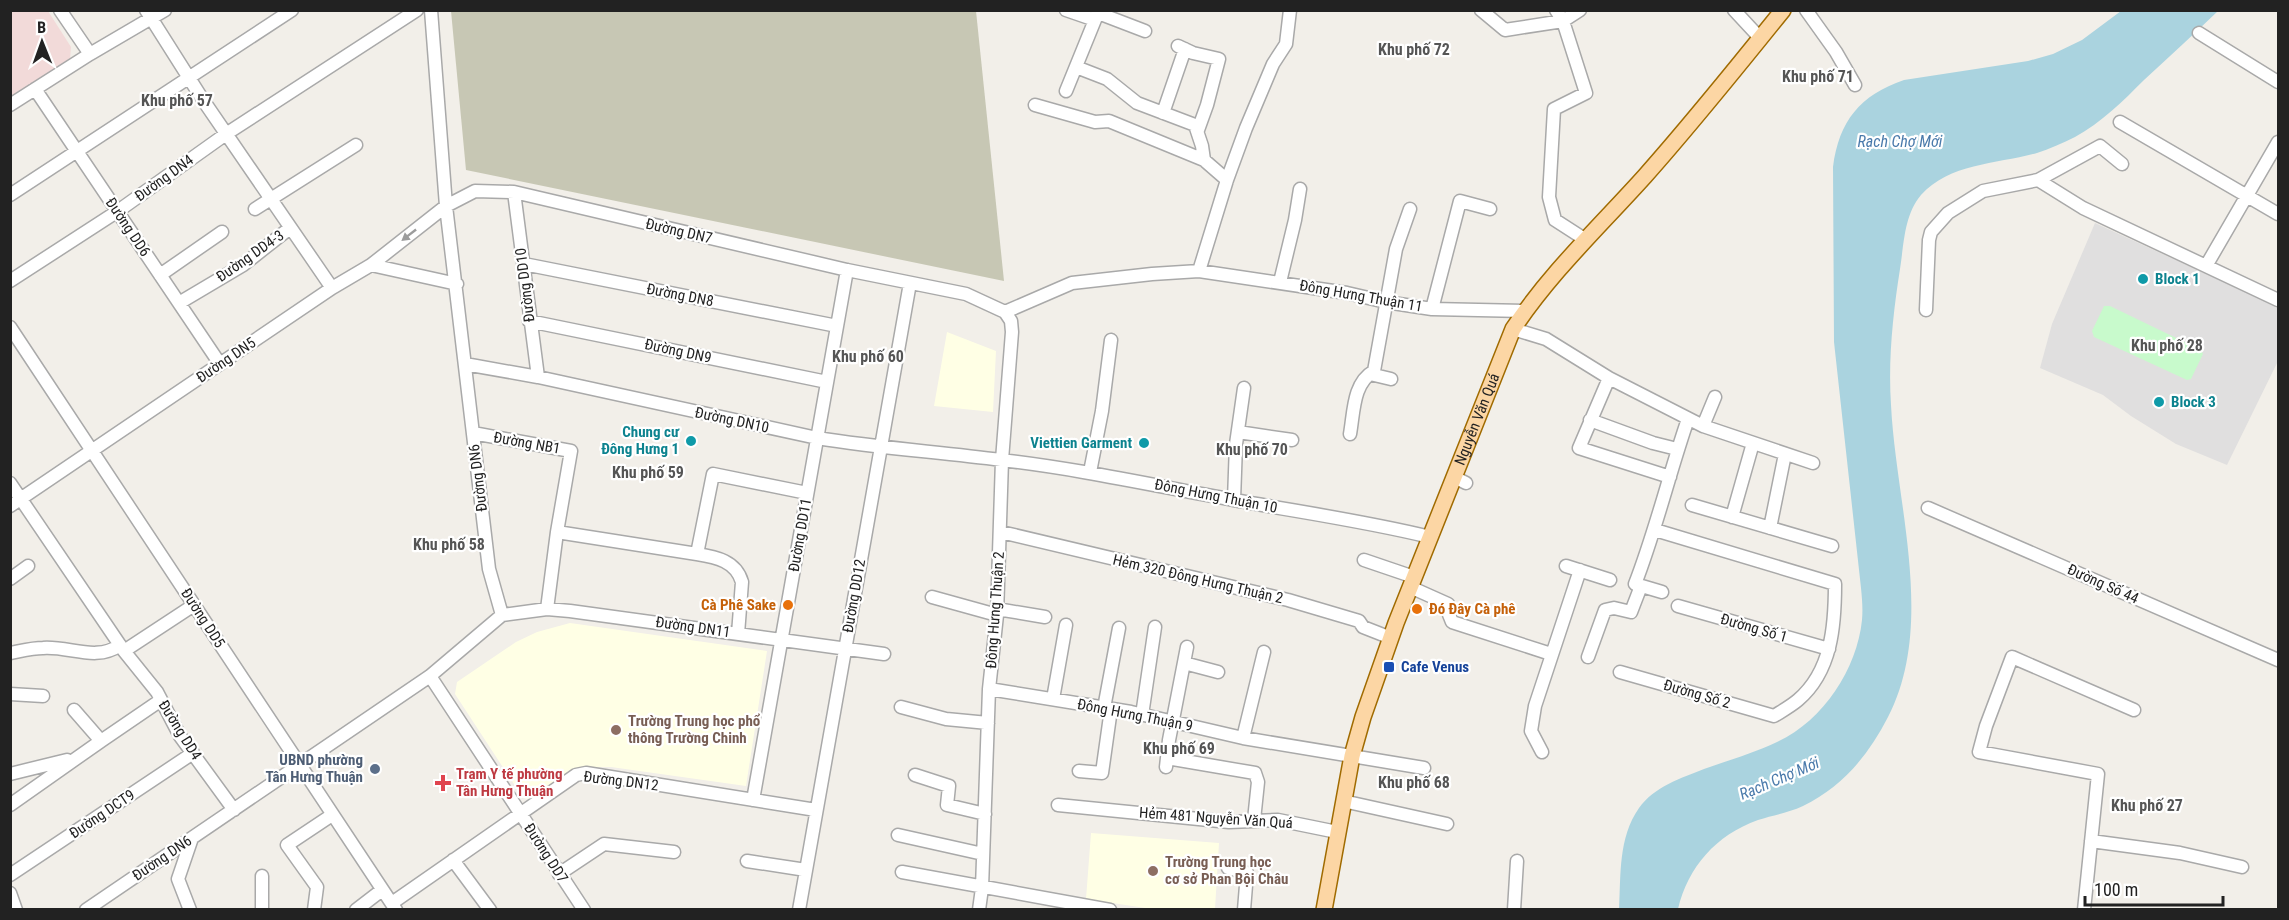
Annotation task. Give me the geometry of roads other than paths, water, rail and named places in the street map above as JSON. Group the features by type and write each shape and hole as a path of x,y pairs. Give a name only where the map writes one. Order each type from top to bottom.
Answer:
{"main road":[{"name":"Nguyễn Văn Quá","path":"1324,909 1352,756 1412,582 1430,537 1460,480 1513,329 1525,311 1646,175 1783,10"}],"street":[{"path":"60,10 90,54"},
{"path":"10,105 148,14 165,10"},
{"path":"10,195 292,10"},
{"name":"Đường DN4","path":"10,281 117,211 226,134 417,10"},
{"name":"Đường DN6","path":"86,909 430,676 502,615 489,569 446,206 431,10"},
{"path":"1066,10 1097,15 1145,31"},
{"path":"1199,271 1227,180 1246,128 1273,64 1286,44 1290,10"},
{"path":"1481,10 1505,30 1580,10"},
{"path":"1734,10 1760,38"},
{"path":"1806,10 1836,52 1855,85"},
{"path":"148,14 189,79 332,288"},
{"path":"1066,92 1097,15"},
{"path":"1560,16 1586,93 1554,109 1549,197 1555,220 1586,240"},
{"path":"2199,33 2278,82"},
{"path":"1163,113 1182,48 1219,59 1198,130"},
{"path":"1076,67 1107,79 1137,103 1195,125 1204,160"},
{"name":"Đường DD6","path":"35,89 220,364"},
{"path":"1035,105 1095,122 1109,121 1204,160 1227,180"},
{"path":"2120,122 2278,214"},
{"path":"255,209 356,145"},
{"path":"1926,310 1929,240 1931,232 1948,213 1983,191 2038,180 2100,146 2122,164"},
{"path":"2206,266 2277,148"},
{"path":"2038,180 2083,208 2278,300"},
{"path":"1280,282 1300,189"},
{"name":"Đường DN7","path":"371,265 446,206 475,191 514,192 847,270 966,294 1005,312"},
{"name":"Đường DD10","path":"514,192 538,377"},
{"path":"1432,309 1460,201 1490,209"},
{"path":"1350,434 1358,392 1364,377 1374,371 1396,249 1410,209"},
{"name":"Đường DD4-3","path":"179,303 243,265 290,228"},
{"path":"160,274 222,231"},
{"name":"Đường DN8","path":"524,264 837,326"},
{"path":"371,265 457,284"},
{"name":"Đường DN5","path":"10,506 332,288 371,265"},
{"name":"Đường DD11","path":"753,800 847,270"},
{"name":"Đông Hưng Thuận 11","path":"1005,312 1072,283 1152,273 1199,271 1280,282 1432,309 1525,311"},
{"name":"Đường DD12","path":"799,909 910,283"},
{"name":"Đông Hưng Thuận 2","path":"979,909 982,888 989,688 997,612 1002,460 1012,332 1011,321 1005,312"},
{"name":"Đường DN9","path":"529,321 827,382"},
{"name":"Đường DD5","path":"10,327 394,906"},
{"path":"1513,329 1546,339 1609,378 1703,426 1813,463"},
{"path":"1090,472 1102,411 1111,340"},
{"name":"Đường DN10","path":"465,364 538,377 817,438 1002,460"},
{"path":"1370,374 1391,379"},
{"path":"1609,378 1579,448 1670,477"},
{"path":"1234,500 1238,432 1245,388"},
{"path":"1703,426 1715,397"},
{"path":"1662,592 1635,584 1655,530 1677,449 1688,419"},
{"path":"1590,420 1653,443 1677,449"},
{"path":"1238,432 1292,441"},
{"name":"Đường NB1","path":"473,434 571,451 557,532"},
{"path":"1732,517 1753,443"},
{"path":"1770,528 1785,454"},
{"name":"Đông Hưng Thuận 10","path":"1002,460 1090,472 1380,525 1430,537"},
{"path":"697,554 713,474 807,493"},
{"path":"10,483 22,499"},
{"name":"Đường DD4","path":"22,499 122,648 161,700 180,736 234,810"},
{"path":"1692,505 1828,545"},
{"name":"Đường Số 44","path":"1928,508 2278,660"},
{"path":"1655,530 1835,584 1835,617 1829,649"},
{"path":"547,609 557,532 697,554 725,561 740,576 742,582 738,634"},
{"name":"Hẻm 320 Đông Hưng Thuận 2","path":"1001,532 1287,600 1359,621 1363,627 1391,638"},
{"path":"1364,560 1412,582 1448,604 1452,622 1551,654"},
{"path":"10,579 28,566"},
{"path":"1566,566 1611,580"},
{"path":"1542,752 1531,731 1535,706 1580,570"},
{"path":"1588,657 1605,610 1614,608 1630,612 1641,586"},
{"path":"932,597 997,612 1046,617"},
{"path":"10,653 44,647 105,653 122,648 194,605"},
{"name":"Đường Số 1","path":"1678,606 1829,649"},
{"name":"Đường DN11","path":"502,615 547,609 884,654"},
{"path":"1053,699 1066,625"},
{"path":"1142,715 1155,627"},
{"path":"1079,771 1102,773 1107,708 1119,628"},
{"path":"1187,647 1166,762 1255,773 1258,782 1254,820"},
{"name":"Đường Số 2","path":"1620,672 1774,716 1798,700 1809,688 1820,671 1829,649"},
{"path":"1243,738 1264,652"},
{"path":"2084,909 2098,774 1980,752 1986,726 2012,657 2134,711"},
{"path":"1184,663 1218,672"},
{"name":"Đường DD7","path":"430,676 584,909"},
{"name":"Đông Hưng Thuận 9","path":"989,688 1107,708 1243,738 1424,768"},
{"path":"10,694 43,696"},
{"path":"10,805 161,700"},
{"path":"901,707 946,718 988,723"},
{"path":"74,710 101,741"},
{"name":"Đường DCT9","path":"10,875 193,753"},
{"path":"10,774 74,759"},
{"name":"Đường DN12","path":"394,906 453,860 576,775 586,773 816,810"},
{"path":"915,775 950,786 947,805 985,814"},
{"path":"1343,801 1448,824"},
{"name":"Hẻm 481 Nguyễn Văn Quá","path":"1058,805 1229,822 1278,820 1337,832"},
{"path":"314,909 317,887 286,845 332,815"},
{"path":"898,835 983,854"},
{"path":"190,909 178,879 192,838"},
{"path":"2091,841 2180,853 2242,867"},
{"path":"559,874 604,844 674,852"},
{"path":"453,860 490,909"},
{"path":"747,861 806,870"},
{"path":"1514,909 1517,861"},
{"path":"1228,868 1247,873 1244,909"},
{"path":"902,872 1079,907 1110,909"},
{"path":"262,876 262,909"},
{"path":"356,909 382,890"},
{"path":"10,893 16,909"}],"water":[{"name":"Rạch Chợ Mới","path":"2121,11 2218,11 2120,103 2085,131 2037,153 1975,166 1946,176 1921,195 1911,211 1904,240 1895,302 1890,371 1894,443 1905,523 1911,604 1909,643 1902,681 1888,717 1863,757 1830,790 1797,808 1743,826 1729,834 1706,854 1689,879 1678,909 1619,910 1624,844 1632,820 1645,801 1652,794 1677,780 1759,750 1794,733 1823,707 1835,692 1853,657 1859,638 1862,596 1834,342 1833,167 1840,136 1846,123 1864,102 1889,86 1904,80 2028,61 2053,54 2082,40"}],"place":[{"name":"Block 1","path":"2143,279"},
{"name":"Block 3","path":"2159,402"},
{"name":"Chung cư Đông Hưng 1","path":"691,441"},
{"name":"Viettien Garment","path":"1144,443"},
{"name":"Cà Phê Sake","path":"788,605"},
{"name":"Đó Đây Cà phê","path":"1417,609"},
{"name":"Cafe Venus","path":"1389,667"},
{"name":"Trường Trung học phổ thông Trường Chinh","path":"616,730"},
{"name":"UBND phường Tân Hưng Thuận","path":"375,769"},
{"name":"Trạm Y tế phường Tân Hưng Thuận","path":"443,783"},
{"name":"Trường Trung học cơ sở Phan Bội Châu","path":"1153,871"}],"district":[{"name":"Khu phố 72","path":"1414,49"},
{"name":"Khu phố 71","path":"1818,76"},
{"name":"Khu phố 57","path":"177,100"},
{"name":"Khu phố 28","path":"2167,345"},
{"name":"Khu phố 60","path":"868,356"},
{"name":"Khu phố 70","path":"1252,449"},
{"name":"Khu phố 59","path":"648,472"},
{"name":"Khu phố 58","path":"449,544"},
{"name":"Khu phố 69","path":"1179,748"},
{"name":"Khu phố 68","path":"1414,782"},
{"name":"Khu phố 27","path":"2147,805"}]}
